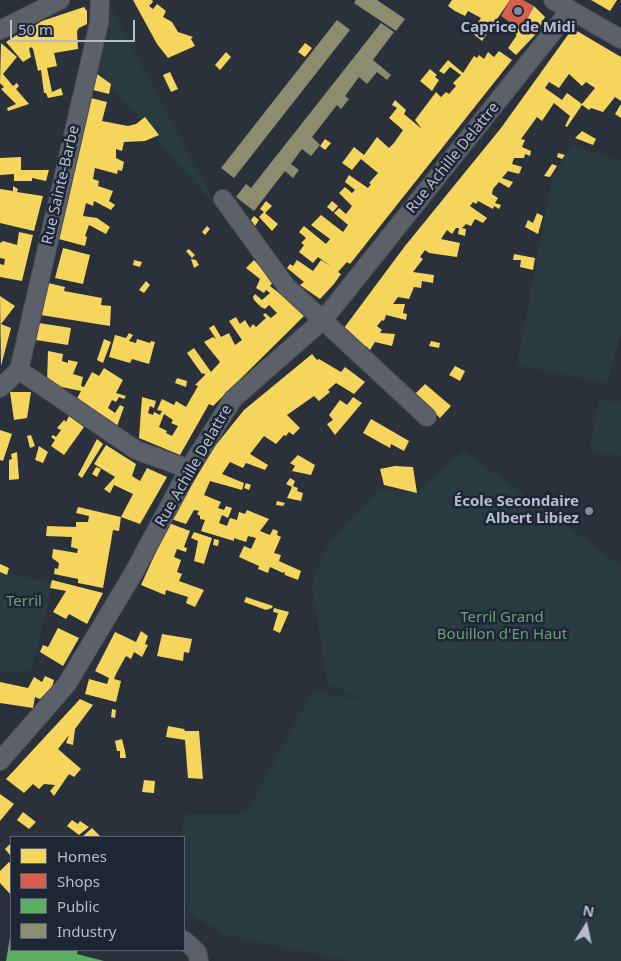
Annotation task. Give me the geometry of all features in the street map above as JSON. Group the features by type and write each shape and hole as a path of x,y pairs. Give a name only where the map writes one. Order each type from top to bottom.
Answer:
{"street":[{"path":"0,30 60,0"},
{"name":"Rue Sainte-Barbe","path":"19,370 99,23 100,0"},
{"path":"553,0 621,39"},
{"name":"Rue Achille Delattre","path":"0,761 67,684 133,574 189,469 233,398 324,319 560,23 569,9"},
{"path":"223,199 286,286 427,416"},
{"path":"0,388 19,370 136,450 189,469"},
{"path":"185,941 198,952 199,961"}],"green space":[{"path":"107,0 218,209 95,69"},
{"path":"572,145 621,161 621,334 607,383 517,365 552,179"},
{"path":"599,399 621,403 621,456 589,450"},
{"name":"Terril Grand Bouillon d'En Haut","path":"464,451 621,566 621,961 350,961 226,935 185,911 185,836 180,836 186,814 246,814 312,692 361,699 327,683 312,584 327,546 379,489 417,493"},
{"name":"Terril","path":"0,572 53,583 31,671 0,671"}],"building: Homes":[{"path":"133,0 152,0 153,2 149,6 153,9 157,4 166,11 163,17 172,22 178,32 193,37 191,39 195,46 168,58 157,44"},
{"path":"452,0 510,0 482,41 471,32 481,18 468,11 465,16 455,11 448,6"},
{"path":"591,0 617,0 610,11"},
{"path":"534,6 545,17 536,34 516,55 508,48 517,35 507,30 511,24 521,30"},
{"path":"84,7 87,11 87,24 77,31 78,49 54,53 57,66 47,68 52,92 61,88 63,95 48,98 46,93 44,93 41,70 38,71 33,49 31,47 29,49 31,57 23,62 6,42 42,21"},
{"path":"577,31 621,57 621,101 615,97 603,112 591,108 589,110 582,105 567,127 565,126 570,116 554,103 542,121 537,117 521,139 525,140 522,147 531,151 530,156 525,154 524,158 514,158 512,164 522,167 519,174 508,171 502,178 513,182 509,188 499,182 493,189 492,194 498,198 495,203 501,205 499,209 494,206 493,209 478,201 476,204 473,202 470,206 487,218 483,223 475,219 471,226 466,224 462,228 466,229 465,236 458,234 459,228 456,228 452,234 447,230 441,239 460,243 457,257 429,253 425,250 420,257 423,259 413,272 434,275 433,283 422,281 421,288 414,287 409,299 398,297 393,304 405,304 403,313 407,314 406,320 386,315 384,321 382,320 377,326 382,330 380,333 395,334 392,346 375,342 370,350 366,346 364,349 341,332 405,246 501,128 570,32","holes":["569,74 582,86 586,82 595,88 582,104 567,93 562,100 545,88 549,82 559,88"]},
{"path":"1,43 17,57 3,74 13,86 17,83 19,86 16,89 29,104 8,111 7,108 16,104 1,89 4,87 0,83"},
{"path":"305,43 312,48 305,57 298,52"},
{"path":"499,51 512,60 350,264 347,262 338,272 341,274 334,284 320,299 300,285 304,282 287,268 290,264 293,266 297,260 313,271 321,260 332,267 318,257 313,263 299,252 304,245 301,243 306,238 299,232 304,226 326,244 330,239 311,225 321,215 343,232 348,225 334,213 339,208 346,214 352,206 339,193 345,187 352,193 355,190 345,182 349,175 368,188 371,184 369,183 378,173 361,159 352,170 342,163 354,147 364,155 377,137 389,148 394,143 403,130 389,118 397,108 392,105 395,100 406,110 404,114 422,129 415,120 436,92 441,97 446,92 449,94 456,86 453,83 461,75 450,67 444,74 439,71 448,60 463,73 474,56 477,58 479,55 484,59 488,52 494,57"},
{"path":"226,52 231,57 220,70 215,65"},
{"path":"430,69 437,75 435,77 439,80 432,91 420,81"},
{"path":"170,72 178,89 171,92 163,75"},
{"path":"97,74 111,84 109,94 93,90"},
{"path":"91,98 107,102 102,121 128,126 136,124 145,117 159,135 145,141 124,142 122,151 116,149 116,158 124,162 122,171 118,170 117,174 95,168 93,179 99,181 98,186 113,191 109,201 115,205 111,210 94,201 93,206 86,203 83,216 97,218 110,227 106,234 89,225 85,236 87,237 85,246 55,238"},
{"path":"621,104 621,118 615,114"},
{"path":"582,131 596,139 593,145 575,138"},
{"path":"325,139 331,143 325,150 320,146"},
{"path":"558,153 565,155 562,159 557,157"},
{"path":"21,157 21,170 49,170 46,181 32,178 32,181 14,181 14,174 0,175 0,158"},
{"path":"552,164 557,166 550,177 544,176"},
{"path":"13,186 18,189 17,192 43,196 34,231 0,223 0,189 13,191"},
{"path":"266,201 272,206 265,213 278,224 272,231 259,217 264,212 260,209"},
{"path":"332,201 338,206 333,212 327,207"},
{"path":"537,213 543,216 538,234 525,227 528,220 533,223"},
{"path":"254,216 259,220 255,226 251,220"},
{"path":"207,226 210,229 205,235 202,232"},
{"path":"19,232 33,235 22,281 0,277 0,264 4,265 5,259 0,258 0,243 3,241 17,245"},
{"path":"63,248 90,255 83,284 55,278"},
{"path":"189,249 195,255 192,258 186,251"},
{"path":"514,254 535,258 533,270 520,267 521,260 513,260"},
{"path":"191,259 196,260 199,265 194,268"},
{"path":"134,260 142,262 140,267 133,265"},
{"path":"254,260 274,281 270,286 306,314 213,406 209,404 180,455 139,438 142,397 156,401 154,408 150,406 148,413 153,415 154,412 160,415 162,411 157,410 162,399 174,405 176,401 186,407 198,386 195,385 205,375 204,373 202,374 187,353 194,348 211,372 220,362 204,342 213,337 216,339 209,328 214,325 221,337 229,333 235,345 242,340 229,321 236,317 240,324 245,320 250,328 253,324 256,327 266,318 263,315 265,313 271,318 277,313 269,305 265,309 254,300 255,294 262,300 270,293 266,290 264,293 256,288 260,279 246,268","holes":["164,414 173,420 171,423 178,426 172,436 159,427"]},
{"path":"146,281 150,285 144,293 139,290"},
{"path":"48,283 65,287 64,291 102,298 101,305 111,306 110,326 41,315"},
{"path":"0,296 15,306 1,324 11,328 1,366"},
{"path":"39,323 71,328 68,345 36,340"},
{"path":"129,333 133,335 129,341 136,343 137,339 150,343 151,341 155,342 149,364 132,359 130,363 109,357 115,335 126,338"},
{"path":"104,339 111,342 103,363 97,360"},
{"path":"431,341 440,343 439,348 429,346"},
{"path":"48,351 63,354 62,361 68,363 68,360 78,362 73,374 83,377 81,386 84,387 92,372 99,376 104,368 123,380 116,393 126,396 124,399 119,397 116,402 112,400 108,408 115,413 120,405 124,407 116,429 109,424 111,421 103,416 100,420 74,404 81,391 47,384"},
{"path":"312,354 317,360 319,359 341,372 345,367 365,382 354,394 336,383 328,390 330,392 319,401 314,396 287,415 300,428 293,435 289,432 276,444 264,436 250,454 268,465 265,470 246,463 243,468 230,462 222,474 244,483 242,490 210,481 204,495 221,502 218,508 224,510 226,506 232,508 228,518 222,515 219,523 227,526 230,518 237,520 239,512 245,514 247,510 269,519 260,531 270,535 273,529 278,531 277,535 281,537 274,553 281,555 279,561 301,571 298,580 285,575 284,571 283,573 270,567 268,573 258,569 259,566 239,557 244,546 251,549 256,538 248,536 246,542 234,538 234,541 201,531 205,520 200,519 200,516 197,514 199,511 194,510 186,524 171,519 215,446 244,410"},
{"path":"455,366 465,371 460,381 449,375"},
{"path":"177,378 187,381 186,387 175,383"},
{"path":"425,384 451,406 440,418 415,394"},
{"path":"10,392 31,392 27,418 14,420"},
{"path":"353,397 362,403 335,435 327,424 333,420 329,415 340,400 347,405"},
{"path":"69,416 84,427 64,455 51,446 55,440 51,437 53,435 56,437 61,430 57,428 64,420 66,422"},
{"path":"371,419 409,441 404,451 391,444 390,448 363,433"},
{"path":"0,430 12,434 3,461 0,460"},
{"path":"31,435 35,446 30,448 27,436"},
{"path":"97,439 103,444 82,478 78,475"},
{"path":"106,445 136,464 132,476 140,481 147,468 167,477 140,524 121,517 133,494 114,485 110,493 104,489 115,477 94,464"},
{"path":"39,446 48,452 43,463 35,460"},
{"path":"17,452 19,479 9,480 9,460 12,459 11,454"},
{"path":"298,455 315,465 311,475 292,471 295,466 290,463"},
{"path":"395,466 413,467 417,493 384,485 380,469"},
{"path":"96,467 101,469 97,477 92,474"},
{"path":"290,478 295,481 293,486 298,488 297,491 303,493 301,501 287,498 292,487 286,484"},
{"path":"246,483 251,485 249,490 244,488"},
{"path":"277,501 285,503 283,506 276,505"},
{"path":"78,507 121,517 119,531 113,530 103,588 78,583 78,579 54,574 55,568 58,569 59,563 52,558 53,549 77,553 78,549 71,547 72,537 46,536 47,526 76,527 76,522 88,522 89,516 76,513"},
{"path":"169,523 190,531 184,547 187,548 186,552 177,549 174,557 181,560 177,572 182,574 179,581 204,590 195,607 186,603 188,597 166,590 165,595 141,585"},
{"path":"194,532 212,538 204,564 194,561 198,541 191,538"},
{"path":"214,539 219,540 218,546 213,545"},
{"path":"0,564 9,568 7,575 0,572"},
{"path":"52,580 103,593 87,624 69,614 66,619 53,612 66,591 50,588"},
{"path":"246,597 273,606 266,610 244,602"},
{"path":"274,608 289,612 280,633 273,630 278,613 273,612"},
{"path":"58,628 79,638 63,666 40,652 43,645 48,647"},
{"path":"141,631 148,636 145,644 148,645 142,657 134,652 131,659 126,656 117,672 114,679 121,681 116,702 85,694 89,679 107,684 109,678 95,671 115,632 136,642"},
{"path":"162,634 192,639 189,653 184,652 183,661 157,656"},
{"path":"45,676 54,680 52,687 40,699 35,697 33,708 0,703 0,682 28,688 34,677 42,682"},
{"path":"80,699 93,705 75,729 73,745 66,743 69,735 58,749 81,769 74,777 69,774 54,796 50,791 55,785 44,784 39,789 33,784 24,793 6,779"},
{"path":"112,709 116,710 115,718 111,717"},
{"path":"168,726 184,729 185,731 199,731 203,779 188,778 185,740 166,737"},
{"path":"122,739 126,758 120,758 120,751 117,751 115,741"},
{"path":"144,780 155,781 154,793 142,792"},
{"path":"0,794 14,804 0,821"},
{"path":"23,812 36,822 29,829 17,820"},
{"path":"72,820 78,824 80,821 89,827 79,835 67,826"},
{"path":"92,828 100,836 83,836"},
{"path":"10,844 10,855 5,849"},
{"path":"10,863 10,894 0,883 0,871"}],"building: Shops":[{"name":"Caprice de Midi","path":"510,0 523,0 534,6 521,30 501,16"}],"building: Public":[{"path":"10,938 10,951 78,951 77,954 104,961 6,961"}],"building: Industry":[{"path":"356,0 377,0 405,19 396,31 354,3"},
{"path":"337,20 350,30 234,178 221,168"},
{"path":"381,23 394,32 373,60 391,75 387,80 377,72 367,84 359,77 345,96 349,99 341,109 337,105 312,137 320,145 311,156 302,149 291,164 299,170 293,178 285,171 254,211 236,197 246,184 251,188"}],"place":[{"name":"Caprice de Midi","path":"518,11"},
{"name":"École Secondaire Albert Libiez","path":"589,511"}]}
